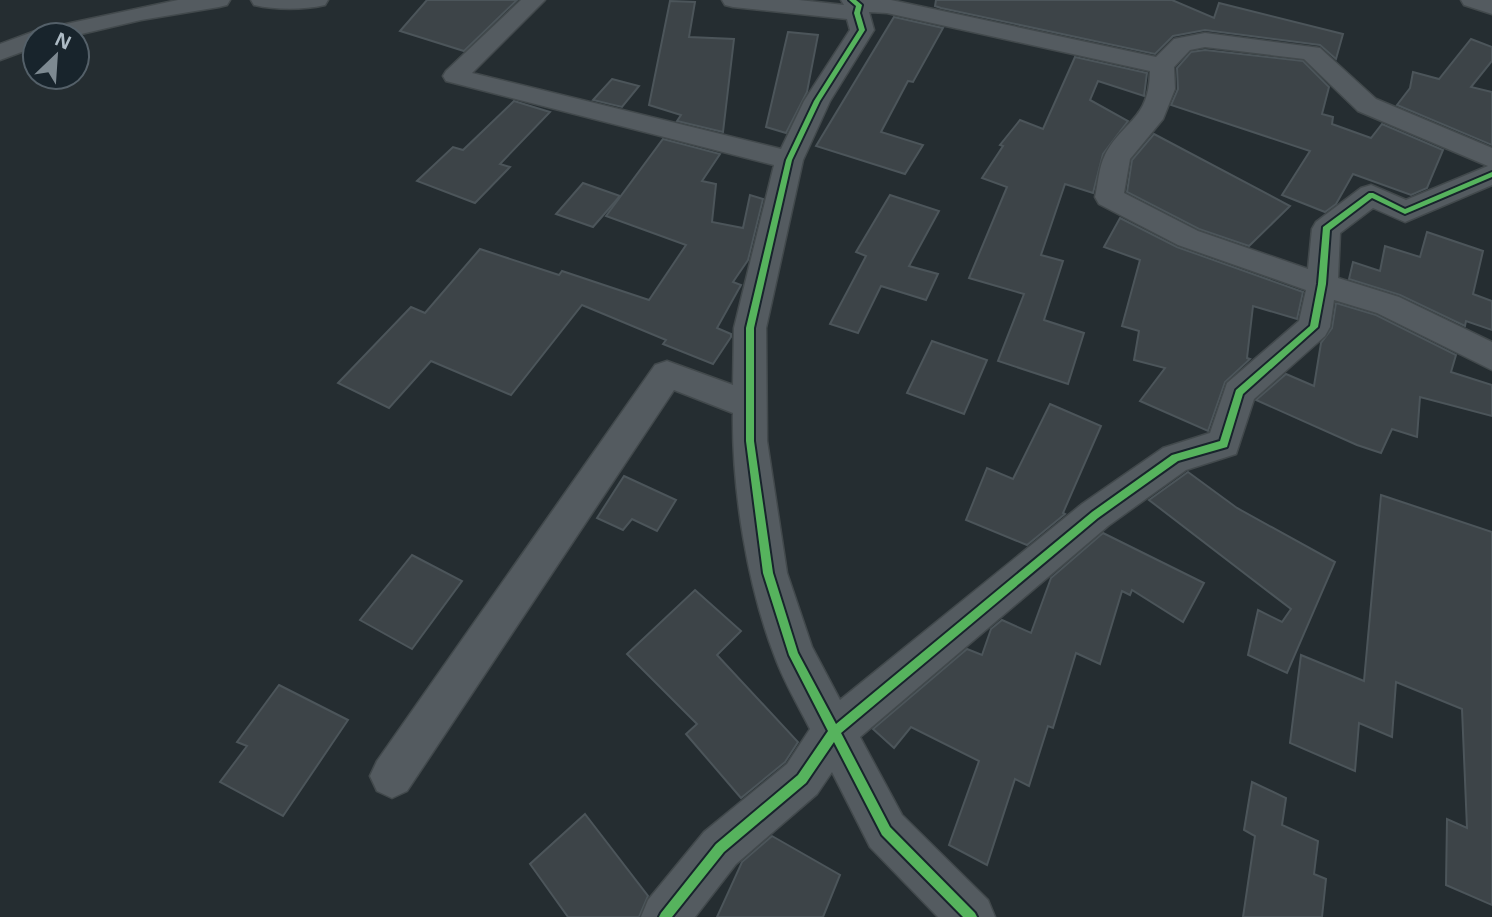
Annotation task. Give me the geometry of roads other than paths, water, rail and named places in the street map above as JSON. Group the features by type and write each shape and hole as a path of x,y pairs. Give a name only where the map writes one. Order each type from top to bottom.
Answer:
{"street":[{"path":"91,25 219,0"},
{"path":"262,0 317,0"},
{"path":"534,0 455,76 789,160"},
{"path":"733,0 887,6 1162,66"},
{"path":"1472,0 1492,7"},
{"path":"856,6 862,30 817,101 789,160 750,328 750,441 768,573 794,655 886,831 971,917"},
{"path":"1492,158 1367,105 1311,53 1205,40 1182,44 1162,66 1162,89 1150,119 1117,157 1109,197 1188,238 1267,267 1388,305 1492,357"},
{"path":"0,53 21,45"},
{"path":"665,917 720,848 802,779 834,732 1095,514 1175,458 1224,444 1239,392 1314,327 1322,284 1326,229 1371,195 1405,212 1492,174"},
{"path":"392,776 667,374 750,405"}]}
